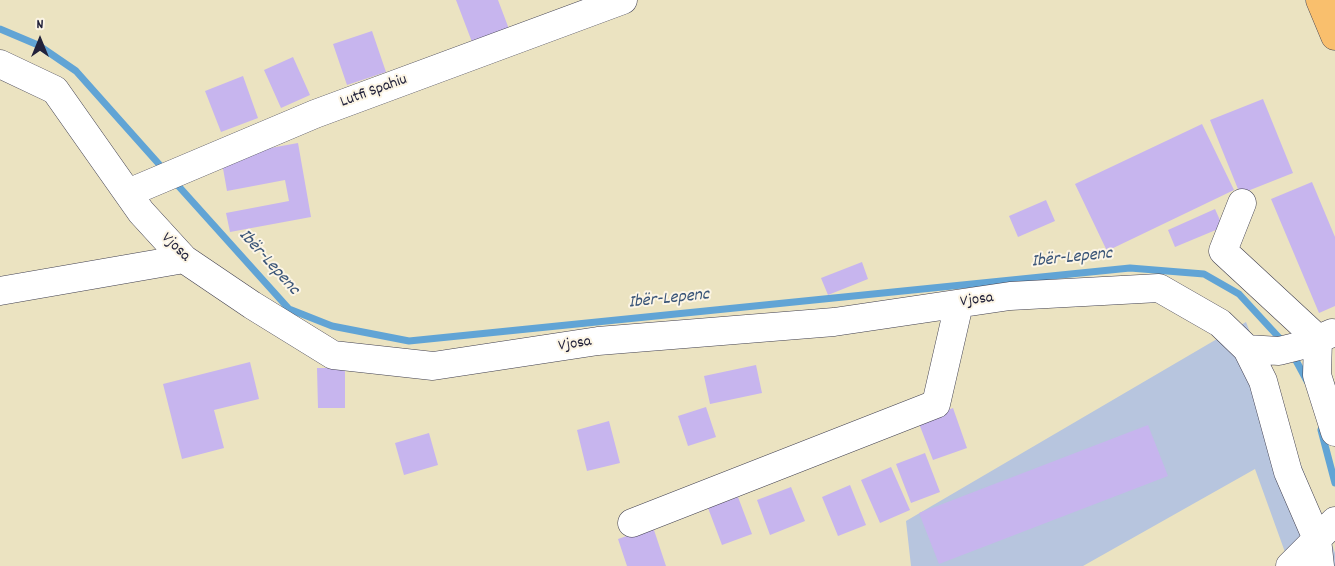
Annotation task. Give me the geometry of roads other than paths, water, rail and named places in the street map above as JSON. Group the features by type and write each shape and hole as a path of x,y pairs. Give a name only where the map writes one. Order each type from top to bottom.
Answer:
{"main road":[{"path":"1320,0 1335,36"}],"street":[{"name":"Lutfi Spahiu","path":"128,193 315,114 623,0"},
{"name":"Vjosa","path":"0,64 55,90 141,212 184,259 252,305 333,355 433,366 598,341 834,322 1010,296 1159,288 1220,323 1247,349 1263,381 1288,472 1326,530 1320,566"},
{"path":"1242,203 1223,251 1320,338"},
{"path":"0,291 184,259"},
{"path":"632,523 936,404 959,304"},
{"path":"1247,349 1279,351 1320,338"},
{"path":"1320,338 1316,375 1335,432"},
{"path":"1290,566 1326,530"}],"waterway":[{"name":"Ibër-Lepenc","path":"0,29 38,45 76,71 166,172"},
{"name":"Ibër-Lepenc","path":"173,180 289,309 332,326 409,341 1130,268 1204,274 1239,294 1284,343"},
{"name":"Ibër-Lepenc","path":"1292,353 1307,381"},
{"name":"Ibër-Lepenc","path":"1321,430 1335,483"}]}
